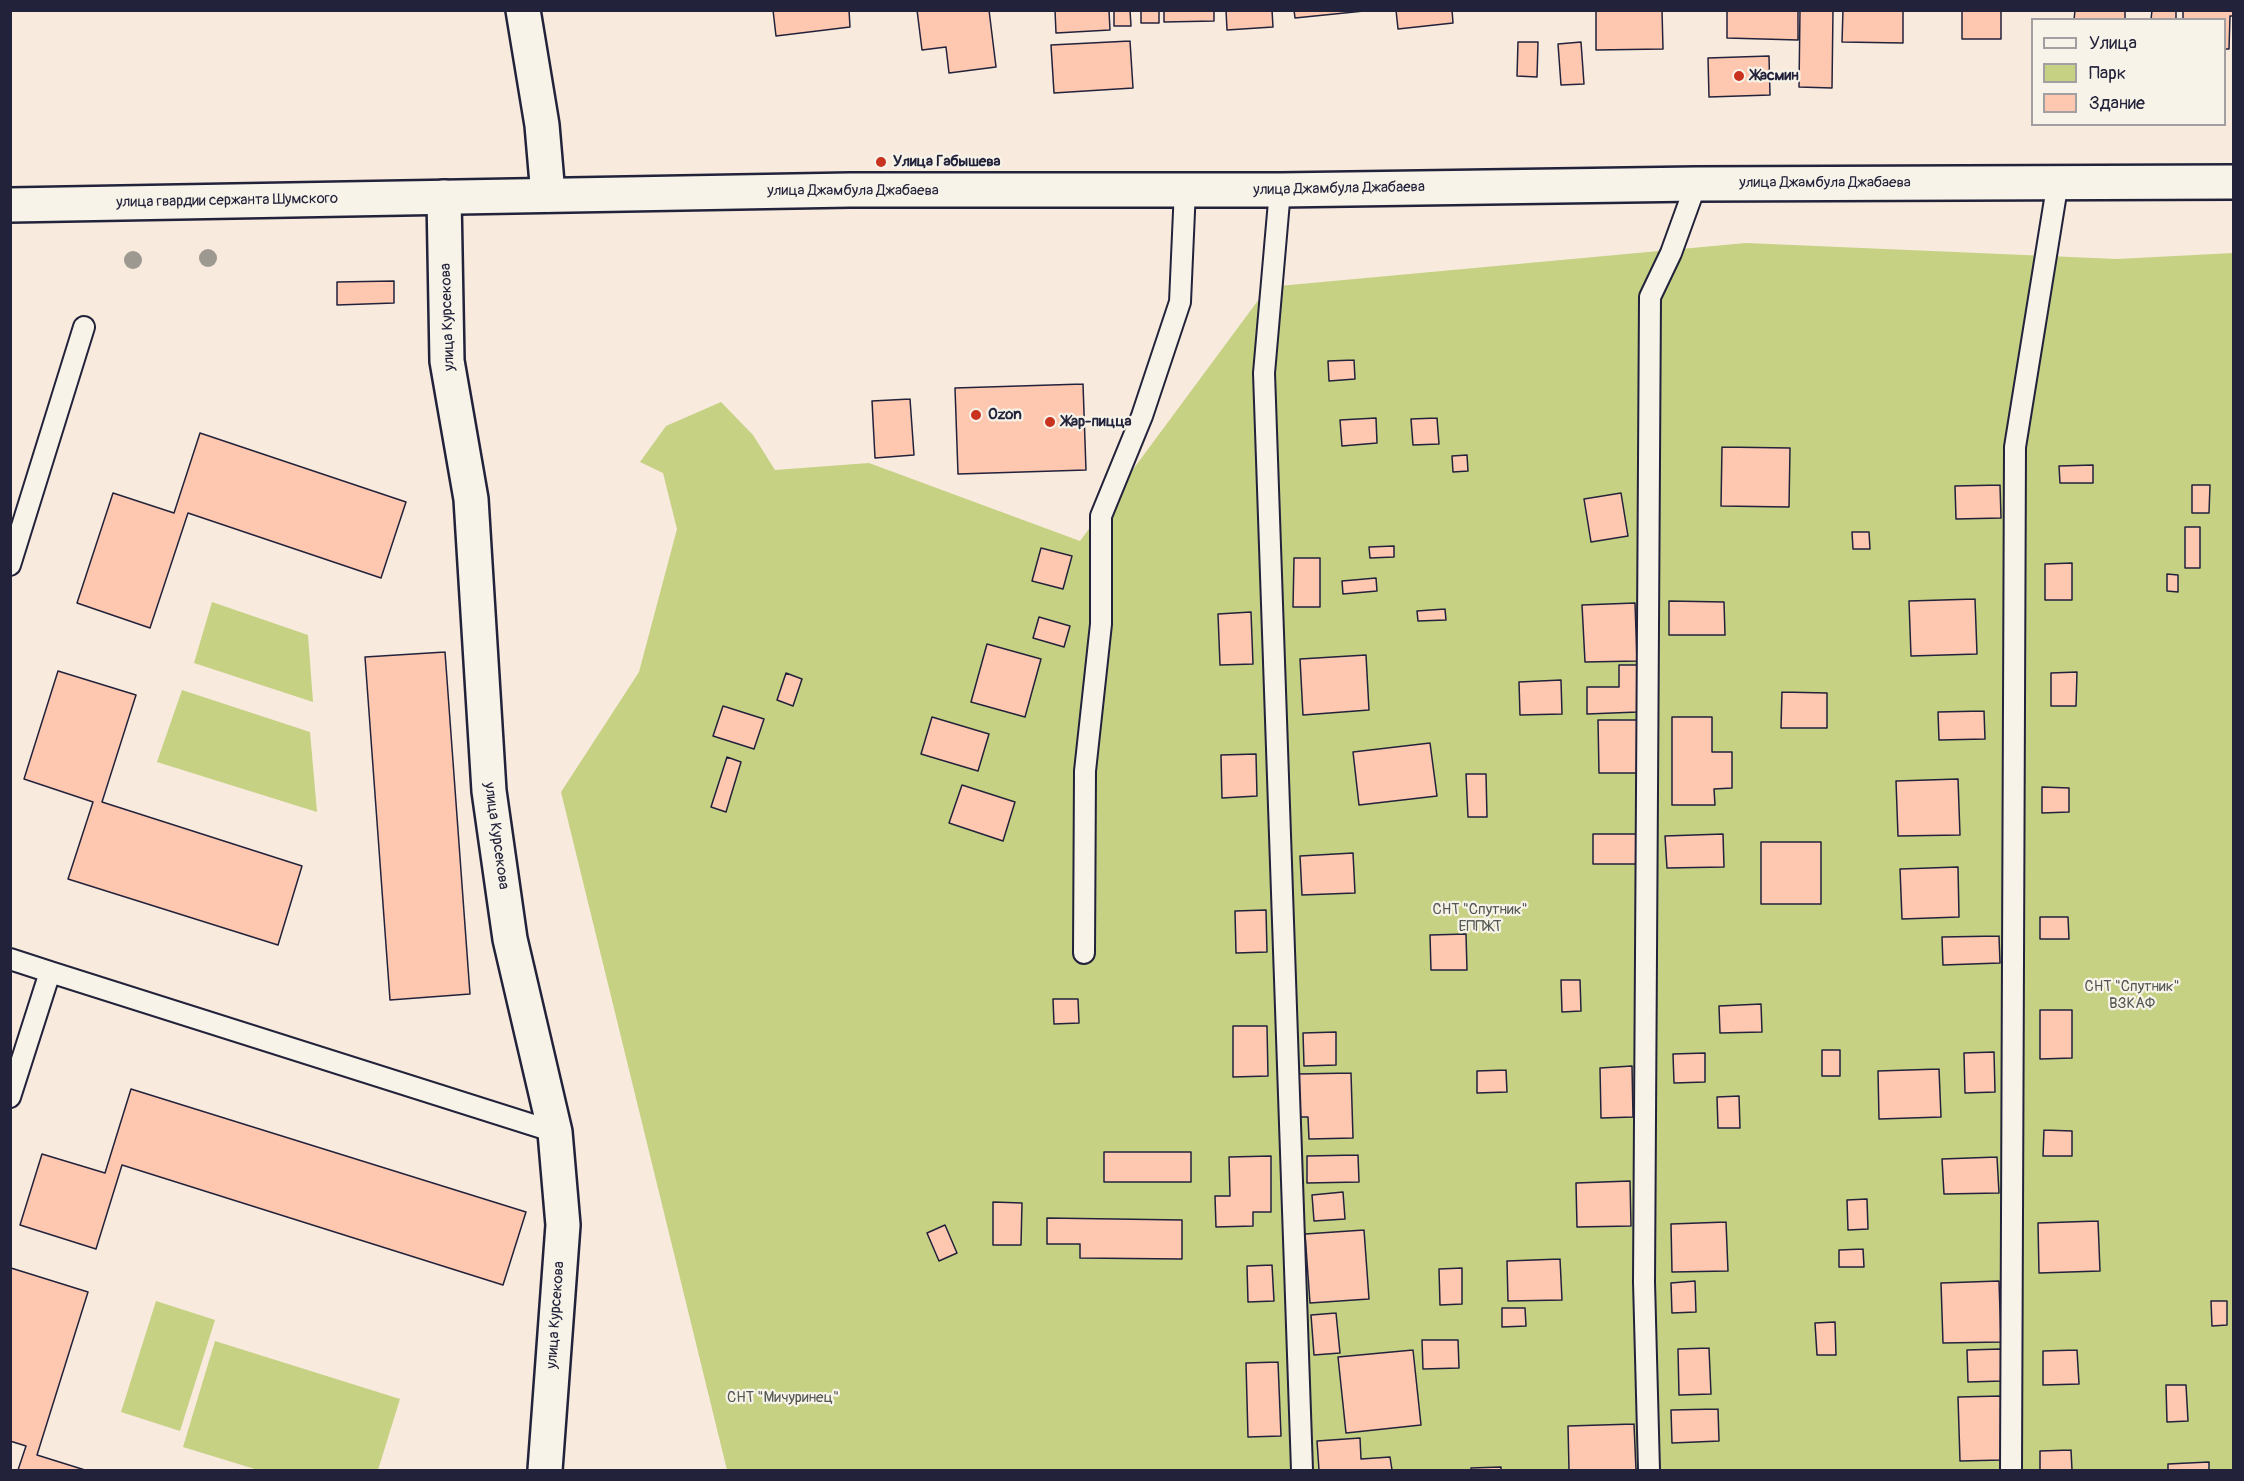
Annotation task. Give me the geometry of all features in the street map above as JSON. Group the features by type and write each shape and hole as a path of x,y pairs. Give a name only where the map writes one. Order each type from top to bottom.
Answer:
{"main road":[{"path":"523,10 543,125 548,195"},
{"name":"улица Джамбула Джабаева","path":"444,197 850,190 1280,190 1696,184 2234,182"},
{"name":"улица гвардии сержанта Шумского","path":"10,205 444,197"},
{"name":"улица Курсекова","path":"444,197 447,360 471,499 489,791 510,939 555,1131 563,1225 545,1470"}],"lane":[{"path":"2011,1470 2015,447 2058,181"},
{"path":"1649,1470 1644,1270 1650,297 1671,253 1696,184"},
{"path":"1084,953 1086,771 1101,624 1101,516 1142,416 1180,302 1185,189"},
{"path":"1280,190 1264,373 1302,1470"},
{"path":"10,565 84,327"},
{"path":"10,959 555,1131"},
{"path":"10,1097 50,972"}],"green space":[{"name":"СНТ \"Спутник\" ЕППЖТ","path":"1746,243 2117,259 2233,253 2233,1470 727,1470 561,792 639,672 677,529 663,473 640,462 666,426 721,402 753,435 775,470 869,463 1080,541 1268,287"},
{"path":"212,602 308,635 313,702 194,663"},
{"path":"182,690 310,732 317,812 157,762"},
{"path":"156,1301 215,1320 180,1431 121,1412"},
{"path":"215,1341 400,1399 378,1470 258,1470 183,1447"}],"building":[{"path":"773,10 849,10 850,27 776,36"},
{"path":"917,10 989,10 996,67 949,73 946,47 922,50"},
{"path":"1055,10 1109,10 1110,30 1056,33"},
{"path":"1114,10 1130,10 1131,26 1114,26"},
{"path":"1141,10 1159,10 1159,23 1141,23"},
{"path":"1164,10 1214,10 1214,21 1164,22"},
{"path":"1226,10 1272,10 1273,27 1227,30"},
{"path":"1294,10 1364,10 1364,11 1295,18"},
{"path":"1396,10 1452,10 1453,23 1398,29"},
{"path":"1596,10 1662,10 1663,49 1596,50"},
{"path":"1727,10 1798,10 1798,40 1727,38"},
{"path":"1800,10 1833,10 1832,88 1799,87"},
{"path":"1843,10 1903,10 1903,43 1842,42"},
{"path":"1962,10 2001,10 2001,39 1962,39"},
{"path":"2075,10 2125,10 2125,18 2074,18"},
{"path":"2152,10 2176,10 2176,18 2151,18"},
{"path":"2183,10 2234,10 2234,16 2230,16 2229,49 2226,49 2226,18 2183,18"},
{"path":"1130,41 1133,88 1054,93 1051,45"},
{"path":"1518,42 1538,42 1537,77 1517,76"},
{"path":"1581,42 1584,84 1561,85 1558,44"},
{"name":"Жасмин","path":"1769,56 1770,95 1709,97 1708,58"},
{"path":"394,281 394,303 337,305 337,282"},
{"path":"1354,360 1355,379 1329,381 1328,361"},
{"path":"1083,384 1086,470 958,474 955,388"},
{"path":"910,399 914,455 875,458 872,401"},
{"path":"1376,418 1377,443 1342,446 1340,420"},
{"path":"1437,418 1439,444 1413,445 1411,419"},
{"path":"200,433 406,502 381,578 188,513 150,628 77,603 113,493 174,513"},
{"path":"1722,447 1790,448 1789,507 1721,506"},
{"path":"1467,455 1468,471 1453,472 1452,456"},
{"path":"2093,465 2093,483 2060,483 2059,466"},
{"path":"2000,485 2001,518 1956,519 1955,486"},
{"path":"2192,485 2210,485 2209,513 2192,513"},
{"path":"1621,493 1628,536 1591,542 1584,499"},
{"path":"2185,527 2200,527 2200,568 2185,568"},
{"path":"1852,532 1869,532 1870,549 1853,549"},
{"path":"1394,546 1394,557 1370,558 1369,547"},
{"path":"1041,548 1072,556 1063,589 1032,581"},
{"path":"1294,558 1320,558 1320,607 1293,607"},
{"path":"2072,563 2072,600 2045,600 2045,564"},
{"path":"2167,574 2178,575 2178,592 2167,591"},
{"path":"1376,578 1377,591 1343,594 1342,581"},
{"path":"1975,599 1977,654 1911,656 1909,601"},
{"path":"1669,601 1724,602 1725,635 1669,635"},
{"path":"1635,603 1637,661 1585,662 1582,605"},
{"path":"1445,609 1446,620 1418,621 1417,611"},
{"path":"1251,612 1253,664 1220,665 1218,614"},
{"path":"1039,617 1070,626 1064,647 1033,638"},
{"path":"987,644 1041,659 1025,717 971,702"},
{"path":"445,652 470,994 390,1000 365,657"},
{"path":"1366,655 1369,710 1303,715 1300,659"},
{"path":"1619,665 1637,665 1638,712 1587,714 1587,687 1619,687"},
{"path":"58,671 136,695 102,802 302,866 278,945 68,879 93,802 24,779"},
{"path":"2077,672 2076,706 2051,706 2051,673"},
{"path":"786,673 802,679 793,706 777,700"},
{"path":"1561,680 1562,714 1520,715 1519,682"},
{"path":"1782,692 1827,693 1827,728 1781,728"},
{"path":"723,706 764,719 754,749 713,736"},
{"path":"1984,711 1985,739 1939,740 1938,712"},
{"path":"932,717 989,734 978,771 921,754"},
{"path":"1672,717 1712,717 1712,752 1732,752 1732,788 1714,789 1715,805 1672,805"},
{"path":"1598,720 1638,720 1639,773 1599,773"},
{"path":"1430,743 1437,796 1359,805 1353,752"},
{"path":"1256,754 1257,796 1222,798 1221,755"},
{"path":"727,757 741,762 726,812 711,807"},
{"path":"1466,774 1486,774 1487,817 1468,817"},
{"path":"1958,779 1960,835 1898,836 1896,781"},
{"path":"962,785 1015,802 1003,841 949,823"},
{"path":"2042,787 2069,788 2069,812 2042,813"},
{"path":"1593,834 1637,834 1637,864 1593,864"},
{"path":"1723,834 1724,867 1667,868 1665,836"},
{"path":"1761,842 1821,842 1821,904 1761,904"},
{"path":"1353,853 1355,893 1302,895 1300,856"},
{"path":"1958,867 1959,917 1902,919 1900,869"},
{"path":"1266,910 1267,952 1236,953 1235,911"},
{"path":"2040,917 2068,917 2069,939 2040,939"},
{"path":"1466,934 1467,970 1431,970 1430,935"},
{"path":"1999,936 2000,963 1943,965 1942,937"},
{"path":"1561,980 1580,980 1581,1011 1562,1012"},
{"path":"1053,999 1078,999 1079,1023 1054,1024"},
{"path":"1761,1004 1762,1032 1720,1033 1719,1006"},
{"path":"2040,1010 2072,1010 2072,1058 2040,1059"},
{"path":"1233,1026 1267,1026 1268,1076 1233,1077"},
{"path":"1336,1032 1336,1065 1304,1066 1303,1033"},
{"path":"1822,1050 1840,1050 1840,1076 1822,1076"},
{"path":"1994,1052 1995,1092 1965,1093 1964,1053"},
{"path":"1705,1053 1705,1082 1674,1083 1673,1054"},
{"path":"1632,1066 1633,1117 1601,1118 1600,1068"},
{"path":"1939,1069 1941,1117 1879,1119 1878,1071"},
{"path":"1506,1070 1507,1092 1477,1093 1477,1071"},
{"path":"1351,1073 1353,1138 1309,1139 1308,1117 1299,1117 1298,1074"},
{"path":"131,1089 526,1212 503,1285 122,1165 96,1249 20,1225 42,1154 105,1173"},
{"path":"1739,1096 1740,1128 1718,1128 1717,1097"},
{"path":"2044,1130 2072,1131 2072,1156 2043,1156"},
{"path":"1104,1152 1191,1152 1191,1182 1104,1182"},
{"path":"1358,1155 1359,1182 1307,1183 1307,1156"},
{"path":"1271,1156 1271,1212 1253,1212 1253,1226 1216,1227 1215,1196 1230,1196 1229,1157"},
{"path":"1997,1157 1999,1193 1944,1194 1942,1159"},
{"path":"1630,1181 1631,1226 1577,1227 1576,1183"},
{"path":"1343,1192 1345,1219 1314,1221 1312,1195"},
{"path":"1867,1199 1868,1229 1848,1230 1847,1200"},
{"path":"993,1202 1022,1203 1021,1245 993,1245"},
{"path":"1047,1218 1182,1220 1182,1259 1080,1258 1080,1244 1047,1244"},
{"path":"2098,1221 2100,1271 2039,1273 2038,1223"},
{"path":"1726,1222 1728,1271 1672,1272 1671,1224"},
{"path":"945,1225 957,1253 939,1261 927,1233"},
{"path":"1364,1230 1369,1299 1310,1303 1305,1234"},
{"path":"1863,1249 1864,1267 1839,1267 1839,1250"},
{"path":"1560,1259 1562,1300 1508,1301 1507,1261"},
{"path":"1272,1265 1274,1301 1248,1302 1247,1266"},
{"path":"11,1268 88,1292 37,1455 85,1470 18,1470 26,1446 10,1441"},
{"path":"1462,1268 1462,1304 1440,1305 1439,1269"},
{"path":"1695,1281 1696,1312 1672,1313 1671,1283"},
{"path":"1999,1281 2001,1342 1943,1343 1941,1283"},
{"path":"2211,1301 2227,1301 2227,1325 2212,1326"},
{"path":"1502,1308 1525,1308 1526,1326 1502,1327"},
{"path":"1336,1313 1340,1353 1314,1355 1311,1315"},
{"path":"1835,1322 1836,1355 1817,1355 1815,1323"},
{"path":"1422,1340 1458,1340 1459,1368 1423,1369"},
{"path":"1709,1348 1711,1394 1679,1395 1678,1349"},
{"path":"2001,1349 2002,1381 1968,1382 1967,1350"},
{"path":"1413,1350 1421,1425 1346,1433 1338,1357"},
{"path":"2077,1350 2079,1384 2043,1385 2043,1351"},
{"path":"1278,1362 1281,1436 1248,1437 1246,1363"},
{"path":"2166,1385 2186,1385 2188,1421 2167,1422"},
{"path":"2001,1396 2002,1460 1960,1461 1958,1397"},
{"path":"1718,1409 1719,1441 1672,1443 1671,1410"},
{"path":"1634,1424 1636,1470 1569,1470 1568,1426"},
{"path":"1360,1438 1361,1459 1390,1457 1392,1470 1319,1470 1317,1441"},
{"path":"2071,1450 2072,1470 2040,1470 2040,1451"},
{"path":"2209,1462 2209,1470 2168,1470 2168,1464"},
{"path":"1501,1467 1501,1470 1471,1470 1471,1468"}],"place":[{"name":"Жасмин","path":"1739,76"},
{"name":"Улица Габышева","path":"881,162"},
{"name":"Ozon","path":"976,415"},
{"name":"Жар-пицца","path":"1050,422"}],"park label":[{"name":"СНТ \"Спутник\" ВЗКАФ","path":"2132,996"},
{"name":"СНТ \"Мичуринец\"","path":"783,1398"}]}
